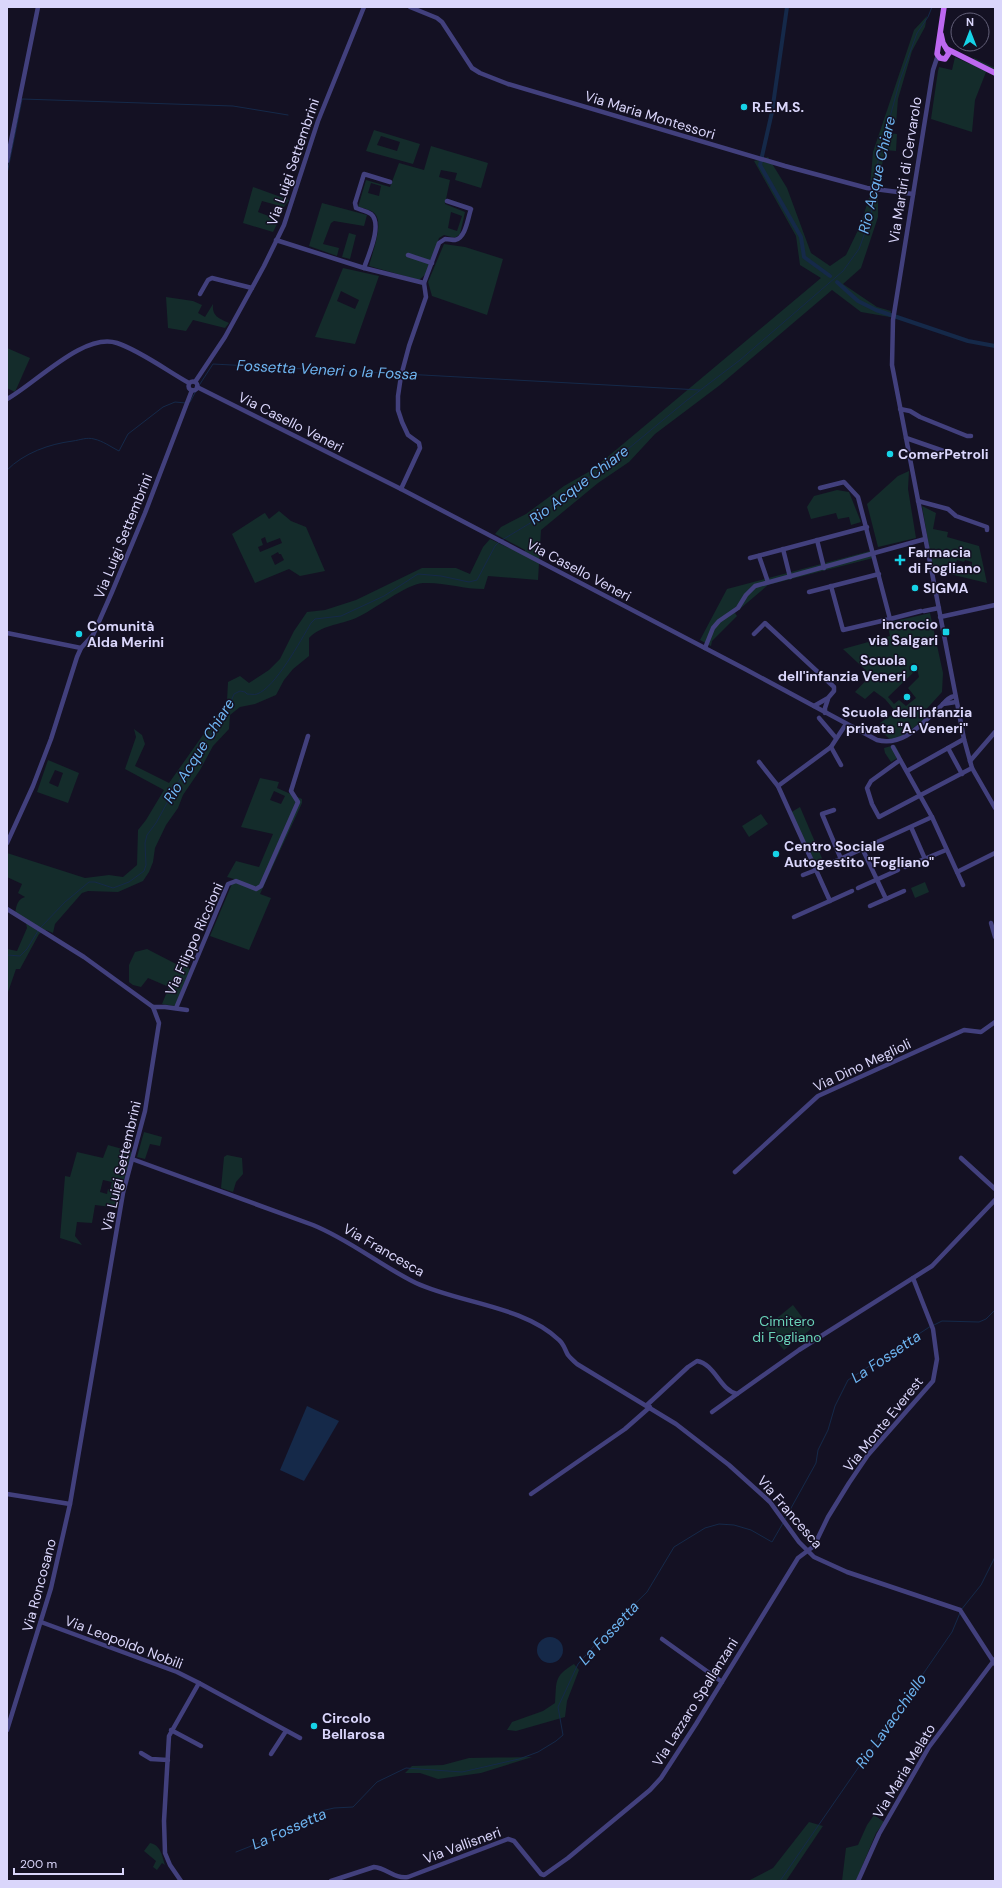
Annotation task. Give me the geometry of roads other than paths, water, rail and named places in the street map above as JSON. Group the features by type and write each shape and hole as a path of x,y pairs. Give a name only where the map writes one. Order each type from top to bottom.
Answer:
{"main road":[{"name":"Via Martiri di Cervarolo","path":"938,52 944,7"},
{"name":"Via Martiri di Cervarolo","path":"941,34 947,48 946,57"},
{"path":"959,54 940,58 938,52 943,47 947,48 959,54 995,73"}],"street":[{"path":"7,161 38,7"},
{"name":"Via Luigi Settembrini","path":"195,382 210,361 252,288 288,214 318,121 364,7"},
{"name":"Via Maria Montessori","path":"410,7 437,18 442,22 472,68 480,73 516,86 762,159 870,189 913,194"},
{"name":"Via Martiri di Cervarolo","path":"938,52 933,74 893,320 891,349 892,365 964,739 972,768 995,808"},
{"name":"Via Martiri di Cervarolo","path":"933,74 938,65 946,57"},
{"path":"364,268 376,229 376,223 371,214 356,208 355,200 364,174 390,182"},
{"path":"401,489 420,448 420,445 408,435 404,428 398,410 398,401 401,376 426,297 424,283 441,240 456,240 463,234 471,209 447,201"},
{"path":"276,240 364,268 424,283"},
{"path":"408,255 432,263"},
{"path":"200,294 208,279 212,278 252,288"},
{"path":"7,399 80,349 100,341 112,342 125,346 189,384 189,387 192,390 198,388 195,382 191,382 189,384"},
{"name":"Via Casello Veneri","path":"198,388 401,489 877,740 887,742 897,741 903,738 950,697 955,696"},
{"name":"Via Luigi Settembrini","path":"7,843 33,786 51,739 77,657 81,648 93,634 112,592 145,513 192,390"},
{"path":"900,409 910,411 926,420 967,436 971,436"},
{"path":"906,438 958,456"},
{"path":"820,488 841,482 846,484 858,497 890,619"},
{"path":"918,502 948,509 956,516 987,527 987,530"},
{"path":"750,558 867,527"},
{"path":"705,648 711,631 719,621 738,608 750,590 755,586 824,568 873,552 925,539"},
{"path":"817,540 824,568"},
{"path":"783,549 790,577"},
{"path":"759,556 768,582"},
{"path":"810,592 878,574"},
{"path":"831,586 843,630 939,608"},
{"path":"940,617 995,605"},
{"path":"754,634 765,623 834,687 834,691 828,698 814,706"},
{"path":"7,633 81,648"},
{"path":"825,713 828,698"},
{"path":"943,704 956,702"},
{"path":"819,718 836,738"},
{"path":"778,786 831,747 846,724"},
{"path":"970,761 995,732"},
{"name":"Via Filippo Riccioni","path":"176,1008 228,884 236,881 256,890 261,886 298,802 298,799 291,790 308,736"},
{"path":"907,771 964,739"},
{"path":"831,747 841,765"},
{"path":"893,747 932,817 963,885"},
{"path":"948,748 962,774"},
{"path":"900,760 871,781 867,788 872,804 879,817 972,768"},
{"path":"759,762 778,786 830,901"},
{"path":"834,810 822,814 841,859"},
{"path":"802,875 863,850 932,817"},
{"path":"911,827 925,859"},
{"path":"863,850 886,899"},
{"path":"905,867 946,850"},
{"path":"957,872 995,853"},
{"path":"858,888 898,870"},
{"path":"794,917 852,891"},
{"path":"870,906 904,891"},
{"path":"7,909 84,957 153,1007"},
{"path":"991,923 995,937"},
{"name":"Via Luigi Settembrini","path":"70,1504 123,1194 145,1111 159,1027 158,1019 153,1007"},
{"name":"Via Filippo Riccioni","path":"153,1007 187,1010"},
{"name":"Via Dino Meglioli","path":"736,1172 818,1096 964,1030 981,1032 995,1022"},
{"path":"961,1158 995,1189"},
{"name":"Via Francesca","path":"132,1159 196,1184 314,1225 340,1237 403,1276 419,1284 512,1313 527,1320 559,1339 569,1356 577,1364 649,1406 702,1443 750,1483 770,1502 807,1551 820,1561 960,1611 995,1662"},
{"path":"712,1412 799,1350 934,1264 995,1200"},
{"name":"Via Monte Everest","path":"807,1551 814,1546 835,1506 868,1455 933,1381 937,1358 933,1329 913,1278"},
{"path":"531,1494 625,1429 688,1367 697,1361 707,1365 729,1390 737,1394"},
{"path":"7,1494 70,1504"},
{"name":"Via Roncosano","path":"7,1730 51,1588 70,1504"},
{"name":"Via Lazzaro Spallanzani","path":"581,1848 644,1796 661,1778 798,1558 807,1551"},
{"name":"Via Leopoldo Nobili","path":"41,1622 177,1672 300,1738"},
{"path":"662,1639 722,1682"},
{"name":"Via Maria Melato","path":"858,1881 878,1834 929,1747 995,1662"},
{"path":"181,1881 170,1865 165,1853 164,1821 168,1760 171,1730 199,1683"},
{"path":"171,1730 200,1746"},
{"path":"271,1754 286,1731"},
{"path":"141,1753 151,1760 168,1760"},
{"name":"Via Vallisneri","path":"331,1881 374,1867 381,1868 396,1876 408,1877 508,1839 514,1841 541,1874 544,1875 581,1848"}],"water":[{"path":"307,1406 339,1421 304,1481 280,1470"},
{"path":"550,1637 559,1641 563,1650 559,1659 550,1663 541,1659 537,1650 541,1641"}],"waterway":[{"path":"787,7 772,112 760,165 801,237 804,257 830,276"},
{"name":"Rio Acque Chiare","path":"874,186 877,165 900,80 917,33 928,17 932,7"},
{"path":"7,174 22,99 233,106 288,115"},
{"name":"Rio Acque Chiare","path":"502,540 542,516 562,495 611,463 686,401 740,360 843,271 859,249 871,216 874,192"},
{"path":"837,282 858,301 876,310 968,341 995,346"},
{"name":"Fossetta Veneri o la Fossa","path":"198,387 213,364 401,374"},
{"name":"Fossetta Veneri o la Fossa","path":"404,374 700,390"},
{"name":"Fossetta Veneri o la Fossa","path":"190,402 197,389"},
{"name":"Fossetta Veneri o la Fossa","path":"7,470 21,459 37,450 55,444 84,439 91,438 97,440 119,451 128,434 163,407 175,402 186,403"},
{"name":"Rio Acque Chiare","path":"41,927 65,902 89,882 95,882 113,888 129,882 144,871 146,865 145,843 147,835 156,823 183,774 227,711 234,694 240,691 247,694 256,694 264,690 272,683 315,619 341,616 384,596 418,574 441,576 469,582 477,580 495,546 499,542"},
{"name":"Rio Acque Chiare","path":"7,955 20,956 27,949 38,931"},
{"name":"La Fossetta","path":"934,1325 942,1321 979,1322 986,1319 995,1310"},
{"name":"La Fossetta","path":"785,1519 816,1463 818,1450 828,1430 835,1406 848,1380 931,1326"},
{"name":"La Fossetta","path":"236,1852 274,1837 321,1811 334,1808 353,1807 377,1782 406,1768 462,1772 519,1759 538,1752 563,1735 558,1707 578,1664 608,1630 647,1592 674,1547 705,1528 719,1524 734,1525 751,1530 772,1542 783,1523"},
{"name":"Rio Lavacchiello","path":"961,1610 981,1585 995,1557"},
{"name":"Rio Lavacchiello","path":"780,1881 952,1632 960,1613"}],"place":[{"name":"R.E.M.S.","path":"744,107"},
{"name":"ComerPetroli","path":"890,454"},
{"name":"Farmacia di Fogliano","path":"900,560"},
{"name":"SIGMA","path":"915,588"},
{"name":"incrocio via Salgari","path":"946,632"},
{"name":"Comunità Alda Merini","path":"79,634"},
{"name":"Scuola dell'infanzia Veneri","path":"914,668"},
{"name":"Scuola dell'infanzia privata \"A. Veneri\"","path":"907,697"},
{"name":"Centro Sociale Autogestito \"Fogliano\"","path":"776,854"},
{"name":"Circolo Bellarosa","path":"314,1726"}],"park label":[{"name":"Cimitero di Fogliano","path":"787,1330"}]}
